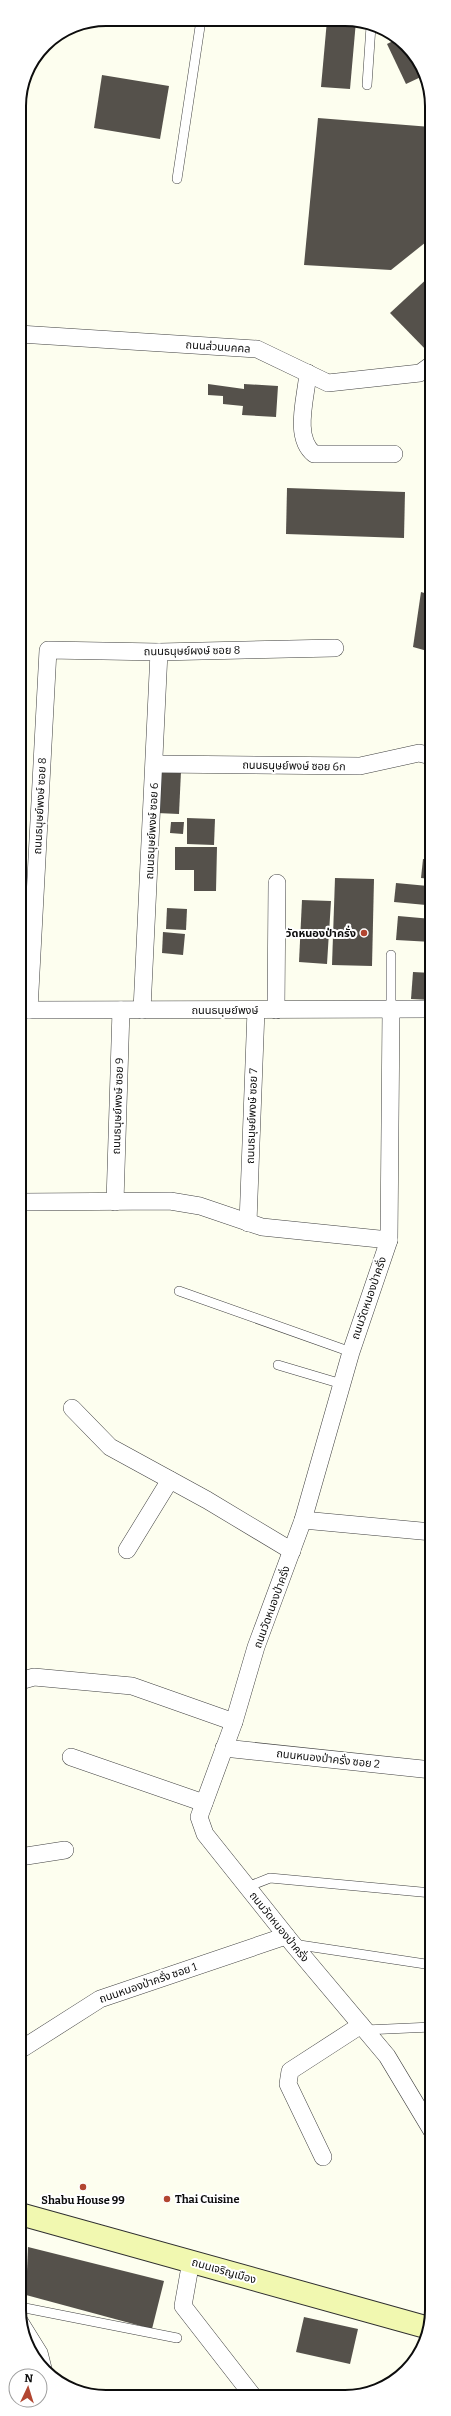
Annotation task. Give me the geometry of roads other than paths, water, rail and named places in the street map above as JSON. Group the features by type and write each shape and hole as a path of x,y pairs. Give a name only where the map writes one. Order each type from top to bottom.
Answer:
{"main road":[{"name":"ถนนเจริญเมือง","path":"26,2216 423,2326"}],"street":[{"name":"ถนนส่วนบคคล","path":"26,334 257,349 328,383 420,374 425,370"},
{"path":"308,374 302,435 306,447 314,454 394,454"},
{"name":"ถนนธนุษย์ผงษ์ ซอย 8","path":"48,650 159,652 335,648"},
{"name":"ถนนธนุษย์พงษ์ ซอย 8","path":"26,980 48,650"},
{"name":"ถนนธนุษย์พงษ์ ซอย 6","path":"142,1010 155,764 159,652"},
{"name":"ถนนธนุษย์พงษ์ ซอย 6ก","path":"155,764 360,766 420,753 425,754"},
{"path":"276,883 276,1010"},
{"name":"ถนนธนุษย์พงษ์","path":"26,1010 425,1010"},
{"name":"ถนนธนุษย์พงษ์ ซอย 9","path":"115,1202 121,1010"},
{"name":"ถนนธนุษย์พงษ์ ซอย 7","path":"248,1223 256,1010"},
{"name":"ถนนวัดหนองป่าครั่ง","path":"391,1010 389,1240 351,1352 303,1520 256,1647 234,1722 198,1817 205,1834 289,1940 387,2056 425,2119"},
{"path":"26,1202 170,1201 200,1206 262,1227 389,1240"},
{"path":"72,1408 110,1447 292,1550"},
{"path":"127,1550 170,1480"},
{"path":"303,1520 425,1531"},
{"path":"26,1679 34,1677 132,1686 234,1722"},
{"name":"ถนนหนองป่าครั่ง ซอย 2","path":"224,1748 425,1769"},
{"path":"71,1757 204,1803"},
{"path":"26,1856 65,1850"},
{"name":"ถนนหนองป่าครั่ง ซอย 1","path":"26,2046 100,1999 289,1940"},
{"path":"323,2156 288,2084 287,2077 290,2071 363,2027"},
{"path":"191,2261 183,2306 248,2390"}],"lane":[{"path":"176,180 200,26"},
{"path":"367,85 371,30"},
{"path":"390,955 391,1010"},
{"path":"179,1291 351,1352"},
{"path":"278,1365 342,1384"},
{"path":"247,1887 270,1878 425,1893"},
{"path":"289,1940 425,1965"},
{"path":"363,2027 425,2027"},
{"path":"26,2308 177,2338"},
{"path":"29,2329 43,2352 46,2363"}],"place":[{"name":"วัดหนองป่าครั่ง","path":"364,933"},
{"name":"Shabu House 99","path":"83,2187"},
{"name":"Thai Cuisine","path":"167,2199"}]}
